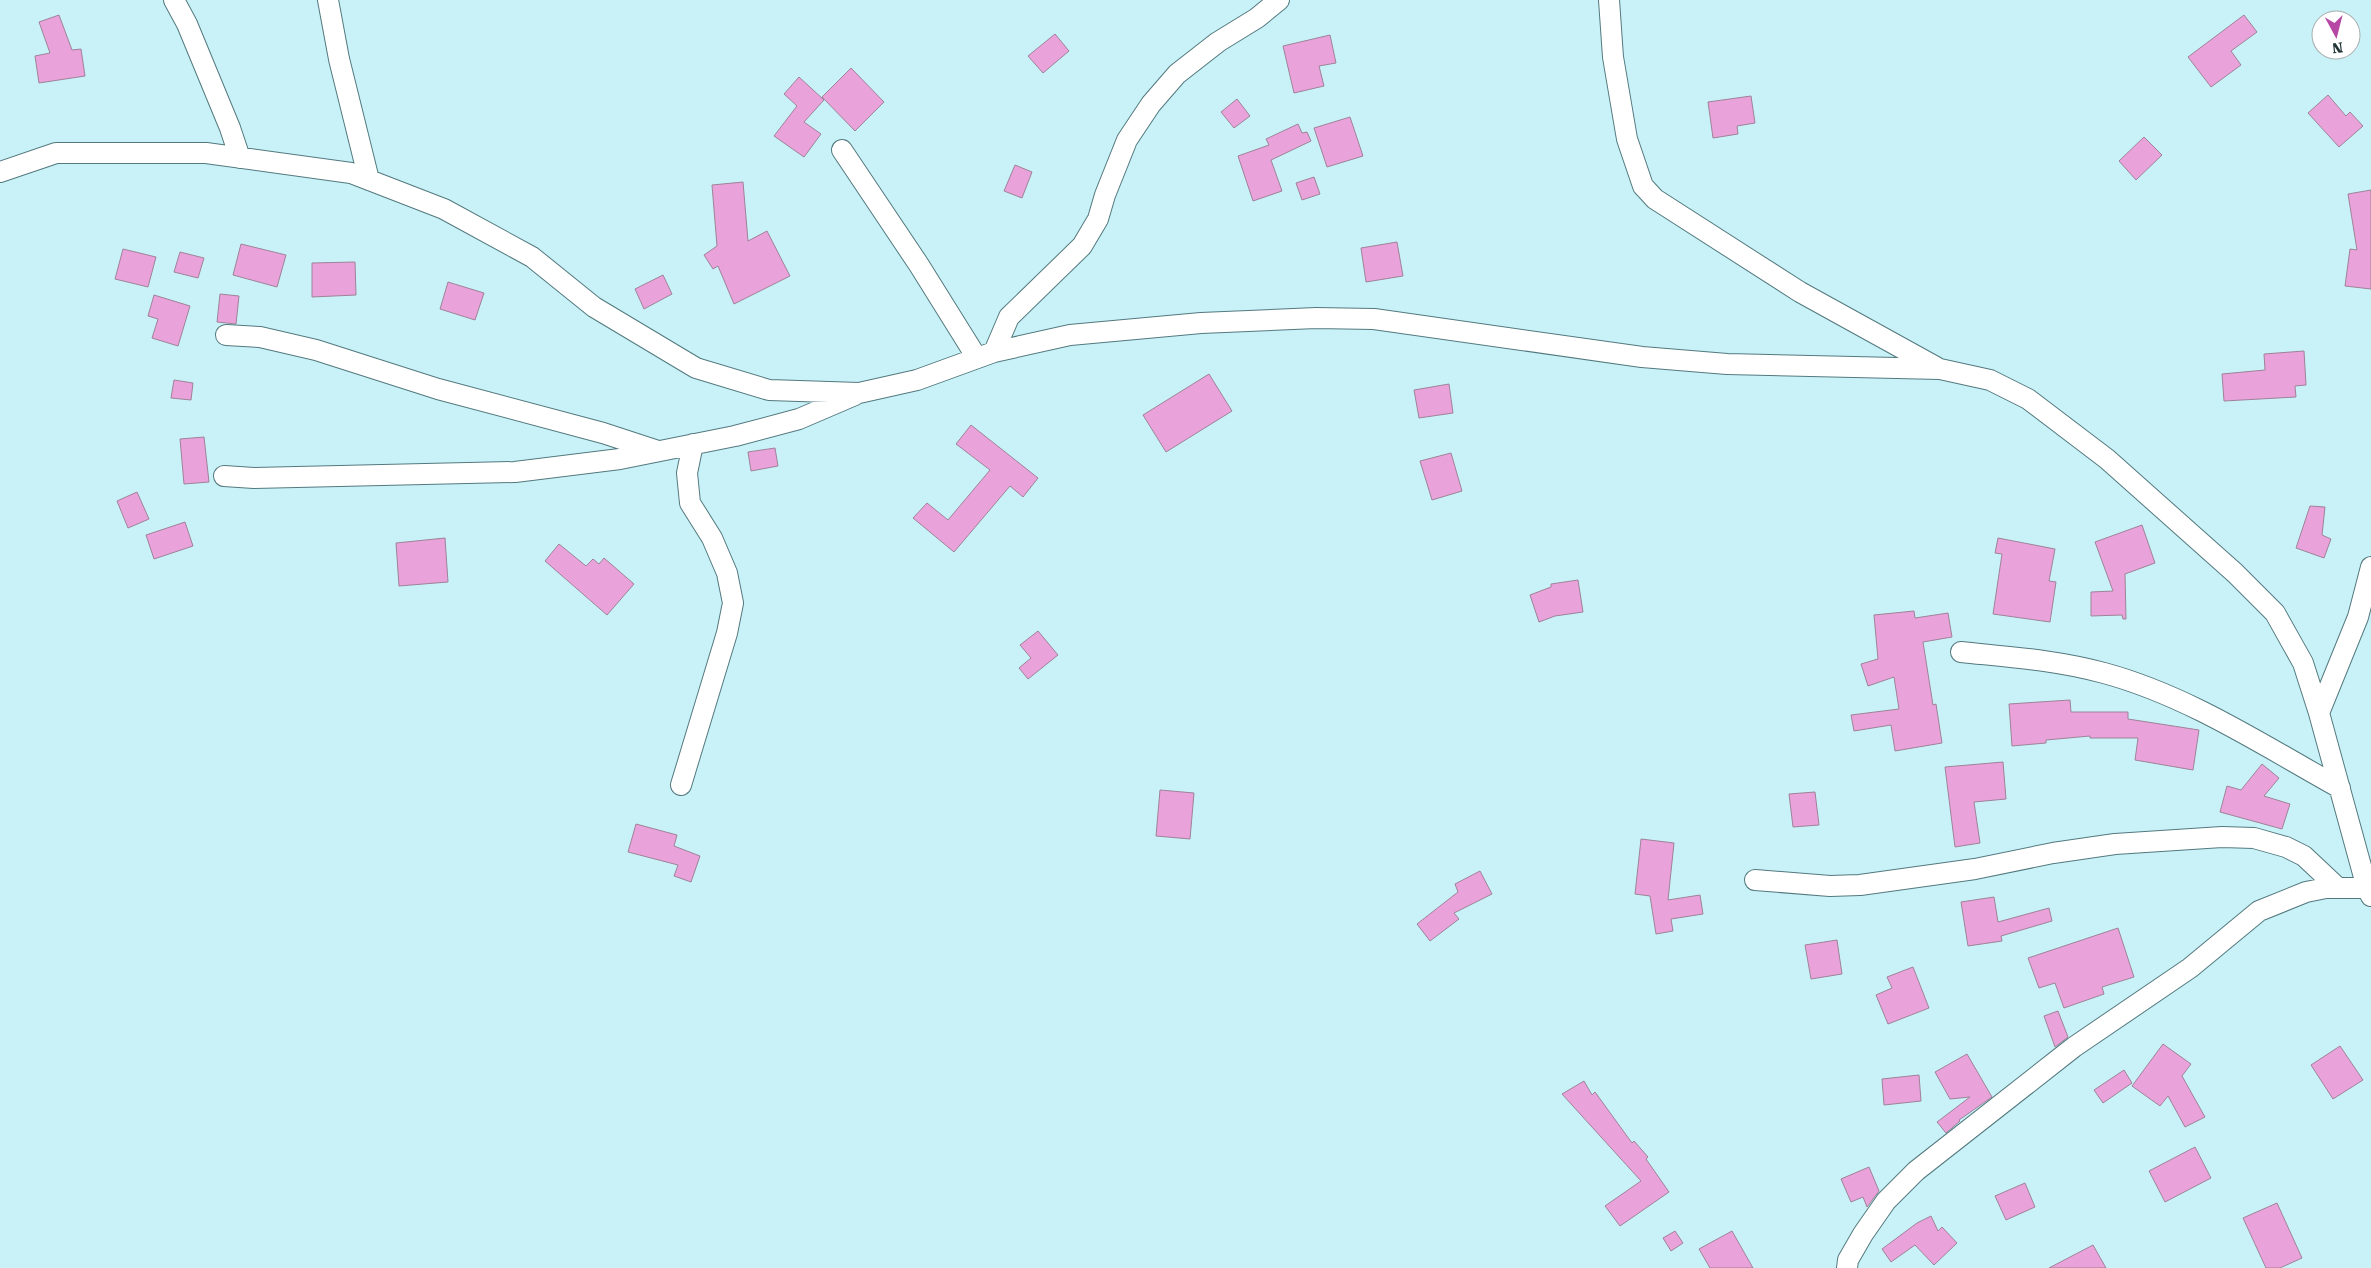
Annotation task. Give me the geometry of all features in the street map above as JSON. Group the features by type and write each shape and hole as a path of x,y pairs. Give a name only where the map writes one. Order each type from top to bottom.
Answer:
{"street":[{"path":"174,0 187,24 230,128 240,158"},
{"path":"328,0 339,59 369,180"},
{"path":"986,356 1009,317 1082,246 1098,219 1105,195 1127,140 1151,104 1177,74 1218,42 1257,18 1279,0"},
{"path":"1609,0 1613,57 1627,139 1643,186 1655,199 1800,292 1940,369"},
{"path":"842,150 919,265 986,356"},
{"path":"0,172 56,153 206,153 351,173 444,209 532,257 594,306 696,368 769,390 859,393"},
{"path":"224,476 254,478 515,472 620,459 735,436 799,419 859,393 917,380 986,356 1070,336 1201,323 1316,318 1374,319 1642,357 1727,364 1940,369 1990,380 2028,399 2107,459 2235,573 2275,613 2304,663 2369,892 2326,888 2306,892 2259,911 2190,968 2066,1052 1910,1177 1886,1201 1863,1234 1848,1260 1847,1268"},
{"path":"226,336 260,337 316,350 438,389 603,432 660,451"},
{"path":"681,785 728,633 734,603 727,573 712,538 690,504 687,473 693,444"},
{"path":"2319,713 2358,617 2371,567"},
{"path":"1961,652 2060,662 2136,683 2186,703 2340,788"},
{"path":"1755,880 1830,886 1860,885 1975,869 2080,849 2168,840 2222,837 2254,838 2286,847 2304,856 2338,888"}],"building":[{"path":"59,15 72,50 81,49 85,76 39,83 35,56 50,53 39,22"},
{"path":"2244,15 2257,32 2231,51 2241,65 2211,87 2188,57"},
{"path":"1055,34 1069,51 1043,73 1028,56"},
{"path":"1330,35 1336,63 1319,66 1324,86 1294,93 1283,46"},
{"path":"851,68 884,102 855,131 822,97"},
{"path":"799,77 824,100 804,122 821,134 804,157 774,136 797,106 784,94"},
{"path":"2328,95 2346,116 2350,112 2363,126 2339,147 2308,113"},
{"path":"1751,96 1755,123 1737,126 1738,134 1713,138 1708,102"},
{"path":"1237,99 1250,116 1234,128 1221,112"},
{"path":"1350,117 1363,156 1327,167 1314,128"},
{"path":"1298,124 1302,133 1307,132 1311,141 1271,160 1282,191 1253,201 1238,156 1269,145 1266,139"},
{"path":"2144,137 2162,155 2136,180 2119,161"},
{"path":"1015,165 1032,172 1022,198 1004,191"},
{"path":"1314,177 1320,194 1302,200 1296,183"},
{"path":"743,182 748,241 767,231 790,276 734,304 718,266 713,269 704,255 717,246 712,185"},
{"path":"2371,190 2371,289 2345,286 2350,249 2357,250 2348,194"},
{"path":"1397,242 1403,276 1366,282 1361,248"},
{"path":"241,244 286,255 277,287 233,275"},
{"path":"123,249 156,257 148,287 115,279"},
{"path":"180,252 204,258 198,278 174,272"},
{"path":"355,262 356,295 312,297 312,263"},
{"path":"663,275 672,294 644,309 635,289"},
{"path":"448,282 484,293 475,320 440,309"},
{"path":"220,294 239,296 236,324 217,322"},
{"path":"154,295 190,306 178,346 152,338 158,319 148,316"},
{"path":"2304,351 2306,385 2295,386 2296,397 2224,401 2222,374 2265,370 2264,354"},
{"path":"1209,374 1232,411 1166,452 1143,415"},
{"path":"174,380 193,383 191,400 171,398"},
{"path":"1449,384 1453,413 1419,418 1414,390"},
{"path":"971,425 1038,478 1023,497 1010,486 954,552 913,518 927,503 948,520 990,470 956,444"},
{"path":"204,437 209,482 184,484 180,439"},
{"path":"775,448 778,466 751,471 748,452"},
{"path":"1451,453 1462,491 1432,500 1420,461"},
{"path":"137,492 149,519 128,528 117,501"},
{"path":"2310,506 2325,507 2322,535 2331,539 2324,558 2296,548"},
{"path":"185,522 193,546 154,559 146,535"},
{"path":"2142,525 2155,563 2125,574 2126,619 2123,619 2122,615 2091,616 2091,592 2113,591 2095,542"},
{"path":"445,538 448,582 399,586 396,543"},
{"path":"1998,538 2055,549 2049,581 2056,582 2050,622 1993,614 2002,554 1995,553"},
{"path":"559,544 586,566 593,559 599,564 604,558 634,584 607,615 545,561"},
{"path":"1578,580 1583,612 1555,616 1539,622 1530,595 1551,587 1551,584"},
{"path":"1914,611 1915,618 1948,613 1952,637 1923,642 1933,705 1936,704 1942,743 1895,751 1891,725 1854,731 1851,715 1899,709 1894,677 1868,686 1861,664 1878,659 1874,615"},
{"path":"1038,631 1058,655 1028,679 1019,668 1031,658 1020,645"},
{"path":"2070,700 2071,712 2128,712 2128,719 2199,730 2193,770 2135,760 2138,738 2090,738 2090,736 2046,740 2046,743 2012,746 2009,704"},
{"path":"2003,762 2006,799 1974,802 1980,843 1955,847 1945,767"},
{"path":"2262,764 2279,778 2264,796 2290,804 2282,829 2220,812 2227,786 2241,790"},
{"path":"1160,790 1194,793 1190,839 1156,836"},
{"path":"1815,792 1819,825 1793,827 1789,794"},
{"path":"636,824 677,835 674,846 700,856 691,882 674,876 678,865 628,852"},
{"path":"1641,839 1674,843 1668,900 1700,895 1703,914 1671,919 1673,931 1656,934 1650,896 1635,894"},
{"path":"1480,871 1492,894 1454,913 1459,919 1430,941 1417,924 1458,892 1455,884"},
{"path":"1994,897 1998,922 2049,908 2052,921 2001,936 2002,941 1968,946 1961,902"},
{"path":"2118,928 2134,977 2102,987 2104,994 2064,1008 2055,983 2039,988 2028,958"},
{"path":"1837,940 1842,974 1811,979 1805,945"},
{"path":"1913,967 1929,1008 1888,1024 1876,995 1892,988 1887,977"},
{"path":"2058,1011 2068,1037 2055,1047 2044,1016"},
{"path":"2163,1044 2191,1064 2182,1076 2205,1117 2185,1127 2168,1096 2160,1106 2132,1086"},
{"path":"2340,1046 2363,1080 2333,1099 2311,1065"},
{"path":"1967,1054 1992,1097 1959,1120 1946,1133 1937,1122 1970,1097 1950,1099 1935,1072"},
{"path":"2124,1070 2132,1083 2103,1103 2094,1090"},
{"path":"1919,1075 1921,1101 1884,1105 1882,1079"},
{"path":"1584,1081 1592,1095 1595,1092 1632,1143 1634,1141 1648,1157 1646,1159 1669,1192 1620,1226 1605,1206 1641,1181 1562,1094"},
{"path":"2195,1147 2211,1178 2165,1202 2149,1171"},
{"path":"1869,1167 1879,1191 1867,1207 1863,1197 1851,1202 1841,1179"},
{"path":"2025,1183 2035,1207 2006,1220 1995,1196"},
{"path":"2277,1203 2302,1258 2280,1268 2266,1268 2243,1218"},
{"path":"1931,1216 1938,1231 1942,1227 1957,1243 1934,1265 1915,1245 1891,1262 1882,1249 1917,1223"},
{"path":"1675,1231 1683,1243 1671,1251 1663,1238"},
{"path":"1732,1231 1753,1268 1710,1268 1699,1249"},
{"path":"2093,1245 2106,1268 2049,1268"}]}
